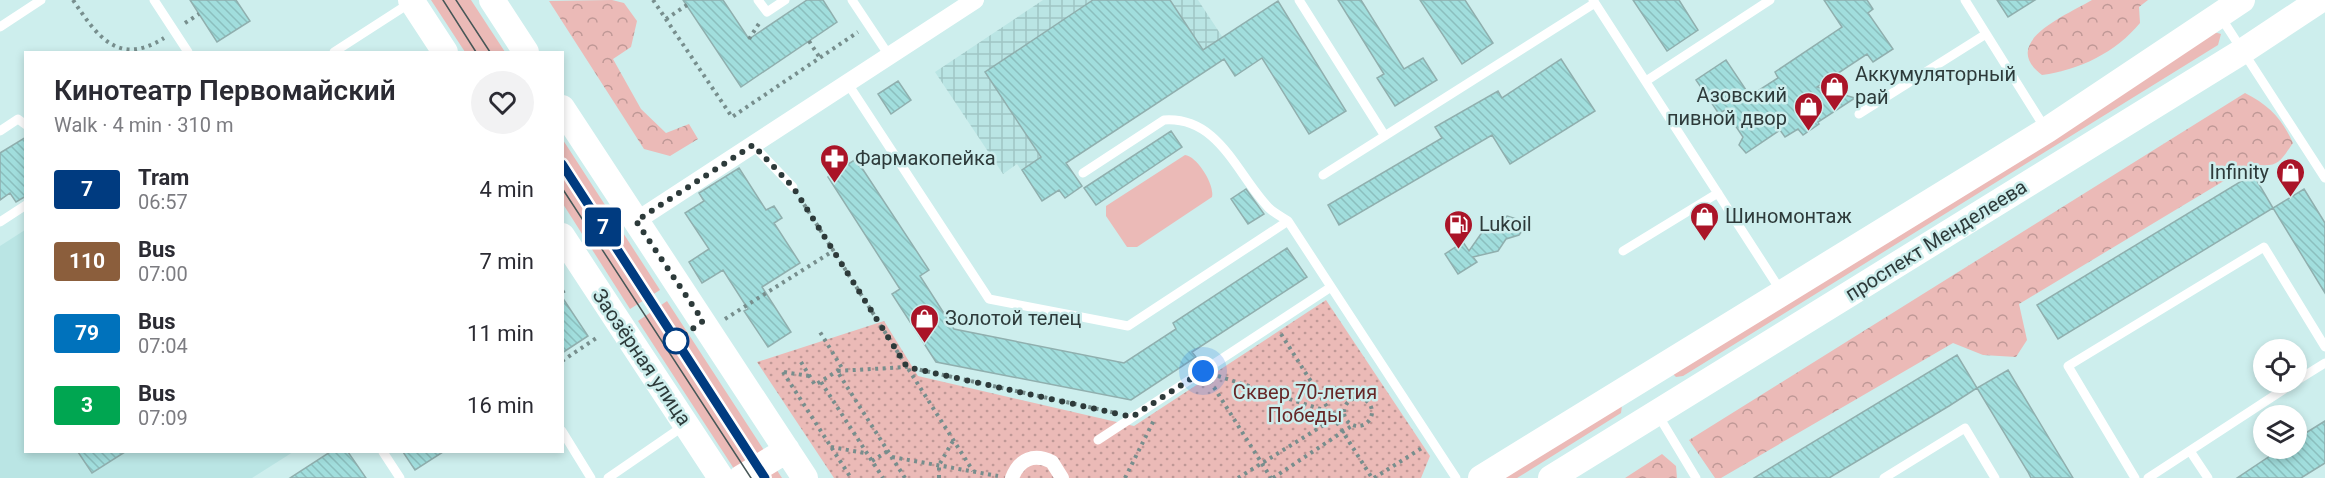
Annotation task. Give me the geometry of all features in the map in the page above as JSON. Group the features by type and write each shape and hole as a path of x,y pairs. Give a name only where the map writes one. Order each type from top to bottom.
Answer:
{"main road":[{"path":"492,0 525,51"},
{"name":"проспект Менделеева","path":"1481,478 2047,130 2242,0"},
{"name":"проспект Менделеева","path":"1551,478 2243,51 2320,0"},
{"path":"412,1 444,51"},
{"path":"564,111 805,478"},
{"name":"Заозёрная улица","path":"564,239 721,478"},
{"path":"1638,382 1656,413"},
{"path":"741,478 787,450"}],"street":[{"path":"636,221 975,0"},
{"path":"1007,477 1020,464 1036,457 1052,462 1062,478"}],"lane":[{"path":"0,27 41,0"},
{"path":"154,0 187,51"},
{"path":"758,0 766,12 785,0"},
{"path":"852,0 890,57"},
{"path":"1299,0 1385,136"},
{"path":"1646,81 1770,0"},
{"path":"1965,0 2047,130"},
{"path":"336,51 412,1"},
{"path":"1323,175 1594,1 1783,293"},
{"path":"2220,16 2325,178"},
{"path":"1859,114 1986,34"},
{"path":"848,84 989,299 1128,326 1288,221"},
{"path":"0,131 18,119 24,124"},
{"path":"1083,172 1164,120 1179,119 1204,130 1226,148 1269,208 1288,221 1456,478"},
{"path":"753,145 793,187"},
{"path":"1623,251 1718,193"},
{"path":"0,222 24,206"},
{"path":"2135,478 2068,366 2264,247 2325,347"},
{"path":"1098,440 1331,287"},
{"path":"2307,375 2325,363"},
{"path":"2148,478 2279,393"},
{"path":"1656,413 1696,478"},
{"path":"608,478 686,424"},
{"path":"1884,478 1965,428 1995,478"},
{"path":"564,434 591,478"},
{"path":"2190,451 2208,478"},
{"path":"384,453 400,478"}],"path":[{"path":"73,0 94,32 110,44 131,49 149,47"},
{"path":"653,0 732,117 869,26"},
{"path":"666,19 687,5"},
{"path":"749,39 766,12"},
{"path":"179,27 199,14"},
{"path":"809,41 820,58"},
{"path":"793,187 973,471"},
{"path":"718,310 724,320 833,251"},
{"path":"1274,324 1373,478 1432,442"},
{"path":"801,362 815,385 842,368 820,332"},
{"path":"564,359 598,337"},
{"path":"837,371 907,367 1132,417"},
{"path":"837,371 905,478"},
{"path":"1203,371 1345,417 1353,425 1362,426 1370,421 1372,411 1369,402 1360,398 1351,399 1345,406 1345,417"},
{"path":"1203,371 1272,478 1353,425"},
{"path":"810,376 783,372 851,478"},
{"path":"821,382 883,478"},
{"path":"1125,478 1154,421 1160,399"},
{"path":"1238,478 1333,418 1345,417"},
{"path":"939,478 939,465 953,440"},
{"path":"831,447 866,453"},
{"path":"872,461 888,451"},
{"path":"892,457 1007,477"}],"shaded area":[{"path":"1043,0 1198,0 1233,53 1032,186 1017,164 1003,174 935,72"},
{"path":"24,231 24,453 291,453 252,478 0,478 0,246"}],"green space":[{"path":"431,0 471,0 504,51 464,51"},
{"path":"612,0 624,3 637,21 631,47 613,59 641,109 666,133 689,124 698,139 670,156 644,149 549,1"},
{"path":"2092,0 2148,0 2139,7 2140,23 2120,43 2083,64 2042,75 2030,63 2028,51 2032,41 2054,22"},
{"path":"2214,32 2221,34 2218,45 1683,376 1676,377 1672,373"},
{"path":"2245,93 2268,108 2289,134 2293,143 2281,159 2273,164 2252,164 2019,304 2027,340 2016,357 1983,355 1953,343 1721,478 1715,478 1689,440"},
{"path":"564,142 660,290 630,309 564,206"},
{"path":"1185,155 1195,160 1204,172 1211,186 1212,197 1137,247 1127,247 1106,216 1106,206"},
{"name":"Сквер 70-летия Победы","path":"1326,300 1430,456 1421,478 834,478 757,362 884,321 918,376 1134,426"},
{"path":"667,301 782,478 740,478 638,321"},
{"path":"1622,405 1621,413 1517,478 1492,478"},
{"path":"1662,454 1676,466 1677,478 1625,478"}],"building":[{"path":"190,0 236,0 250,21 217,42"},
{"path":"683,0 723,0 749,39 807,0 823,0 837,22 741,87"},
{"path":"1093,0 1170,0 1203,50 1278,1 1346,111 1309,134 1262,58 1235,76 1224,59 1066,163 1082,186 1065,198 1059,190 1042,201 1022,170 1041,157 985,72"},
{"path":"1338,0 1361,0 1404,69 1423,58 1437,80 1395,106 1377,78 1384,74"},
{"path":"1420,0 1465,0 1493,43 1462,64"},
{"path":"1633,0 1679,0 1698,30 1667,51"},
{"path":"1824,0 1867,0 1873,9 1868,13 1893,49 1873,62 1867,54 1817,87 1855,98 1818,122 1819,124 1803,135 1798,129 1785,137 1780,130 1746,153 1739,145 1743,137 1725,110 1719,114 1696,80 1726,60 1750,96 1778,78 1775,72 1842,27"},
{"path":"1997,0 2035,0 2008,17"},
{"path":"1561,59 1595,111 1510,164 1492,135 1339,225 1328,205 1442,138 1435,127 1498,91 1502,98"},
{"path":"898,81 911,100 891,114 878,94"},
{"path":"1171,131 1182,147 1096,205 1084,188"},
{"path":"24,138 24,197 16,202 10,193 0,200 0,153"},
{"path":"856,159 929,270 920,276 954,329 1124,363 1176,329 1173,323 1287,248 1307,277 1192,352 1196,357 1131,400 936,362 892,294 900,289 828,177"},
{"path":"739,168 766,210 774,206 782,218 774,223 800,263 762,287 791,332 768,347 744,311 748,309 723,270 702,283 689,262 709,249 685,213 704,201 699,193"},
{"path":"2253,174 2273,208 2058,339 2037,305"},
{"path":"1246,189 1264,214 1248,224 1231,199"},
{"path":"2304,189 2325,223 2325,293 2273,208"},
{"path":"1507,216 1520,220 1522,231 1519,235 1506,239 1498,251 1473,257 1477,262 1458,274 1445,254 1463,242 1469,251 1483,231 1498,226"},
{"path":"564,300 588,336 564,352"},
{"path":"1957,355 1977,388 1949,406 1829,478 1754,478"},
{"path":"2008,370 2073,478 2031,478 1977,388"},
{"path":"2325,421 2325,463 2301,478 2237,478 2266,459 2307,459 2307,432"},
{"path":"79,453 123,453 92,473"},
{"path":"328,453 349,453 366,478 290,478"},
{"path":"404,453 441,453 415,470"}],"tram line":[{"path":"443,0 475,51"},
{"path":"456,0 489,51"},
{"name":"7","path":"564,167 765,478"},
{"path":"564,168 765,478"},
{"path":"564,191 751,478"}],"place":[{"name":"Аккумуляторный рай","path":"1834,112"},
{"name":"Азовский пивной двор","path":"1808,132"},
{"name":"Фармакопейка","path":"834,184"},
{"name":"Infinity","path":"2290,198"},
{"name":"Шиномонтаж","path":"1704,242"},
{"name":"Lukoil","path":"1458,250"},
{"name":"Золотой телец","path":"924,344"}],"route":[{"path":"676,341 703,321 636,221 753,145 793,187 907,367 1132,417 1203,371"}]}
